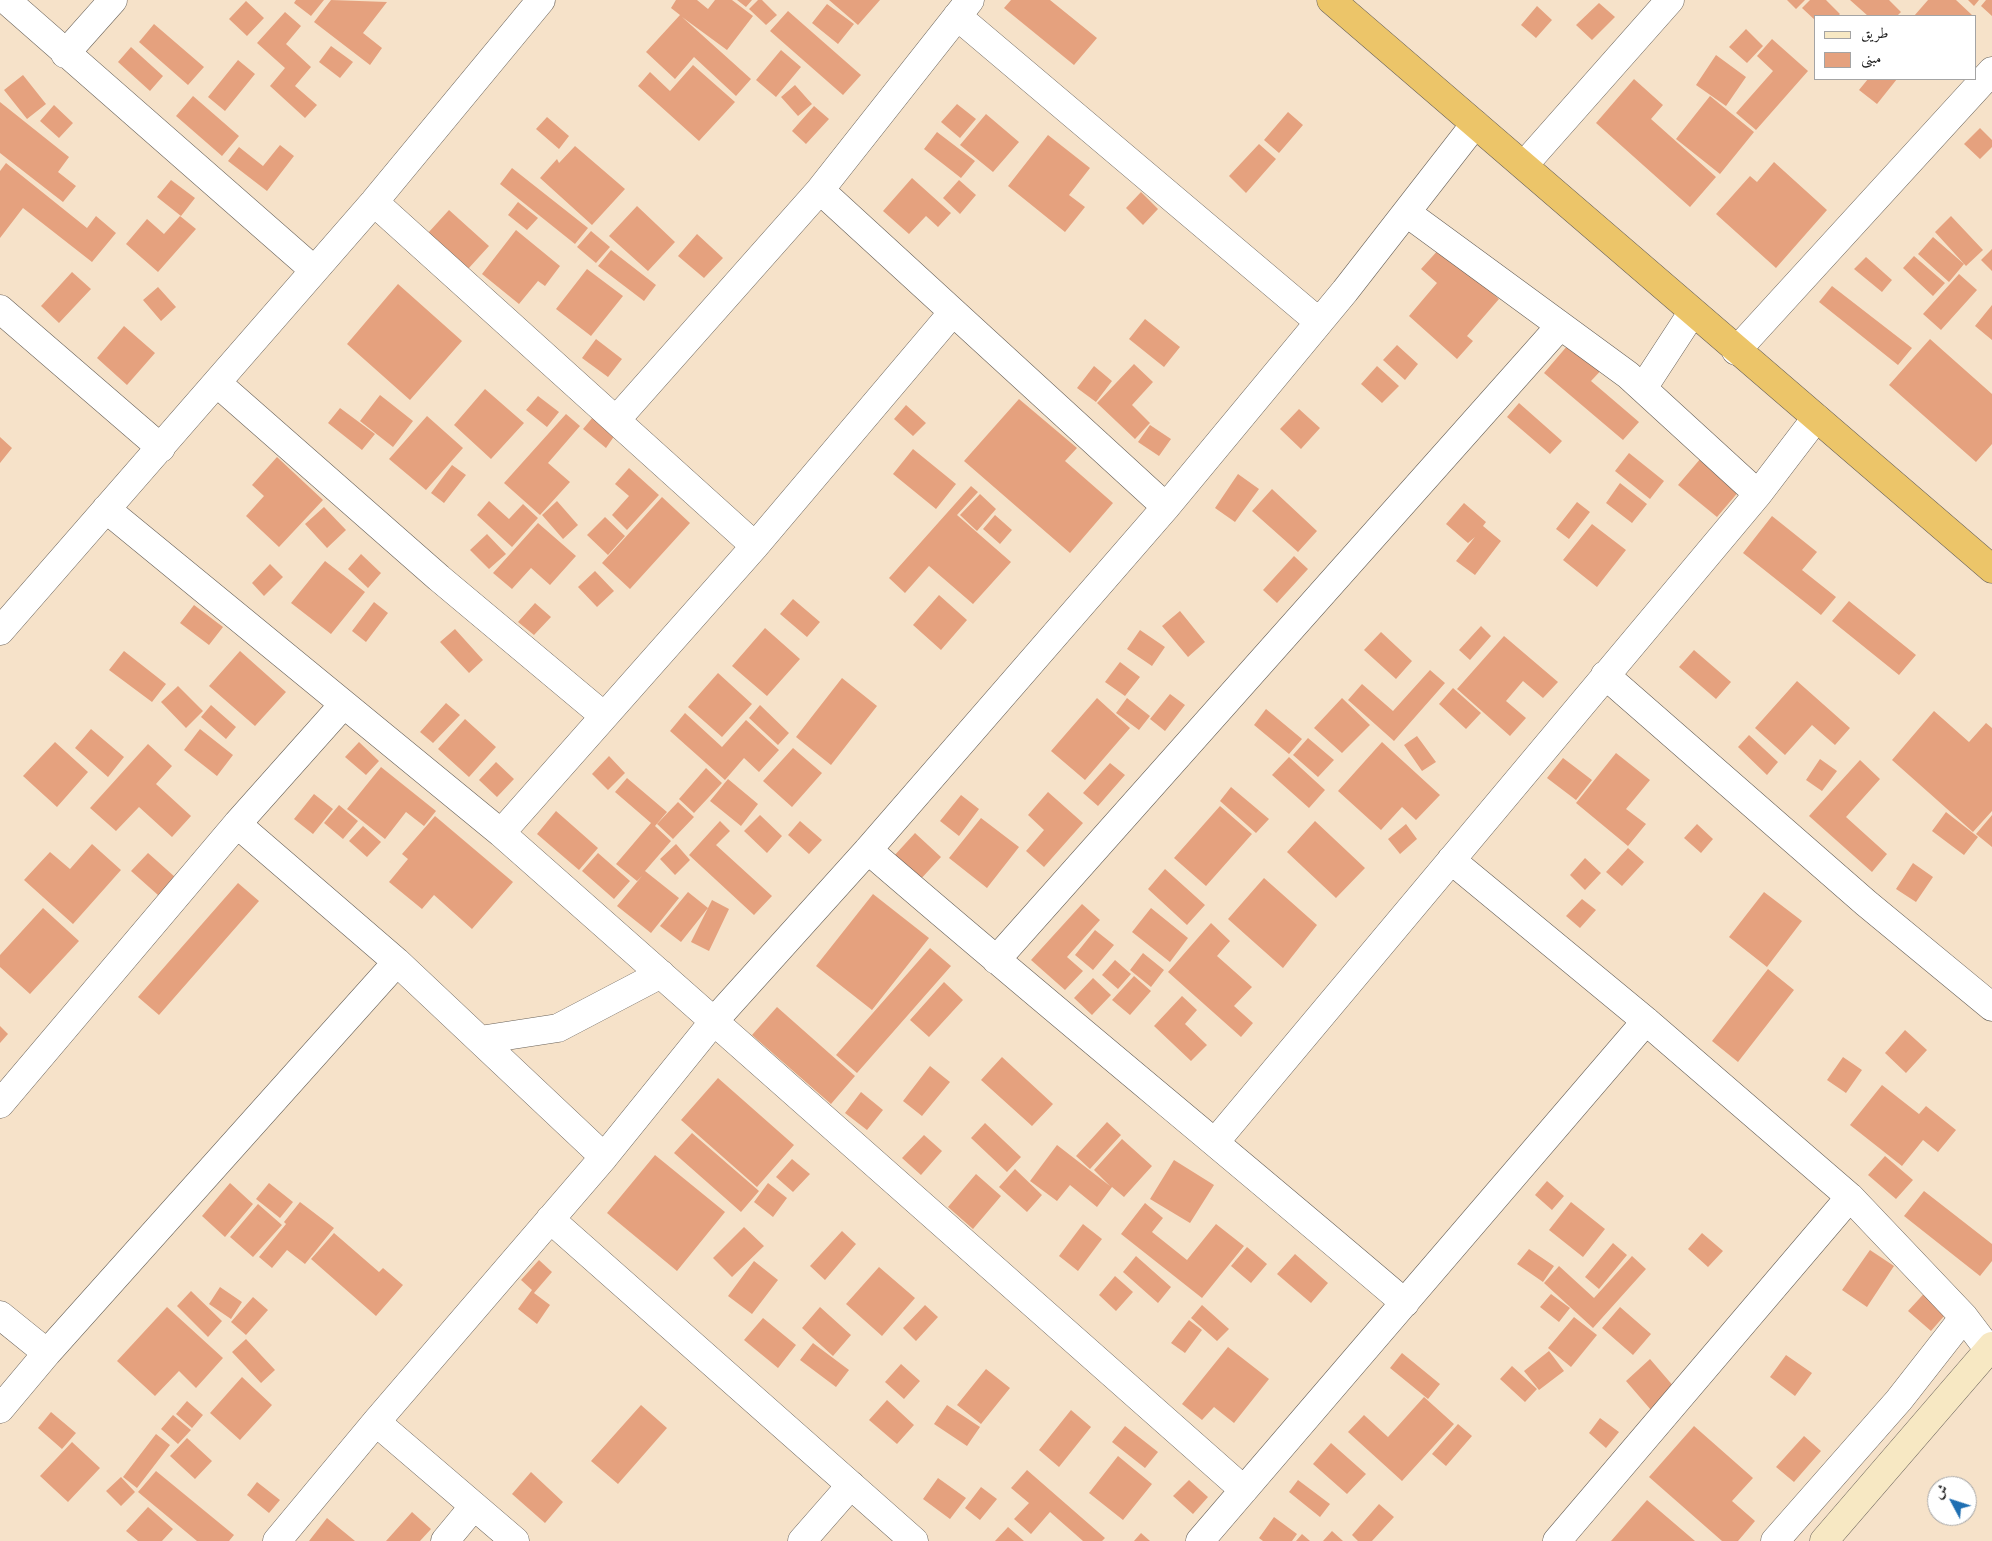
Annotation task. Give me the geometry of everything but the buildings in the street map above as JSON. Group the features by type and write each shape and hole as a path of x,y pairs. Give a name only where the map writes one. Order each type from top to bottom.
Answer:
{"highway":[{"path":"1331,0 1524,165 1736,351 1989,562"}],"street":[{"path":"6,0 65,54 314,270"},
{"path":"65,54 113,0"},
{"path":"0,631 162,448 374,202 541,0"},
{"path":"1524,165 1670,0"},
{"path":"617,419 820,190 964,8 1319,322"},
{"path":"1736,351 1992,72"},
{"path":"277,1541 376,1422 604,1157 714,1021 868,850 1166,507 1407,214 1475,124"},
{"path":"820,190 1166,507"},
{"path":"374,202 756,546"},
{"path":"1407,214 1643,388 1758,494"},
{"path":"0,309 162,448"},
{"path":"501,833 756,546 953,312"},
{"path":"1643,388 1692,312"},
{"path":"996,960 1560,326"},
{"path":"217,383 439,578 604,716"},
{"path":"1216,1141 1758,494 1816,418"},
{"path":"106,509 501,833 1244,1490"},
{"path":"1605,675 1866,903 1992,1007"},
{"path":"0,1104 237,824 343,705"},
{"path":"237,824 397,962 604,1157"},
{"path":"868,850 996,960 1216,1141 1406,1303"},
{"path":"1451,860 1646,1020 1850,1197 1991,1348 1824,1541"},
{"path":"0,1409 397,962"},
{"path":"480,1040 558,1028 661,974"},
{"path":"1200,1541 1406,1303 1646,1020"},
{"path":"1557,1541 1850,1197"},
{"path":"550,1219 914,1541"},
{"path":"0,1315 47,1354"},
{"path":"1775,1541 1899,1400 1964,1317"},
{"path":"376,1422 515,1541"},
{"path":"802,1541 851,1485"},
{"path":"445,1541 474,1506"}]}
